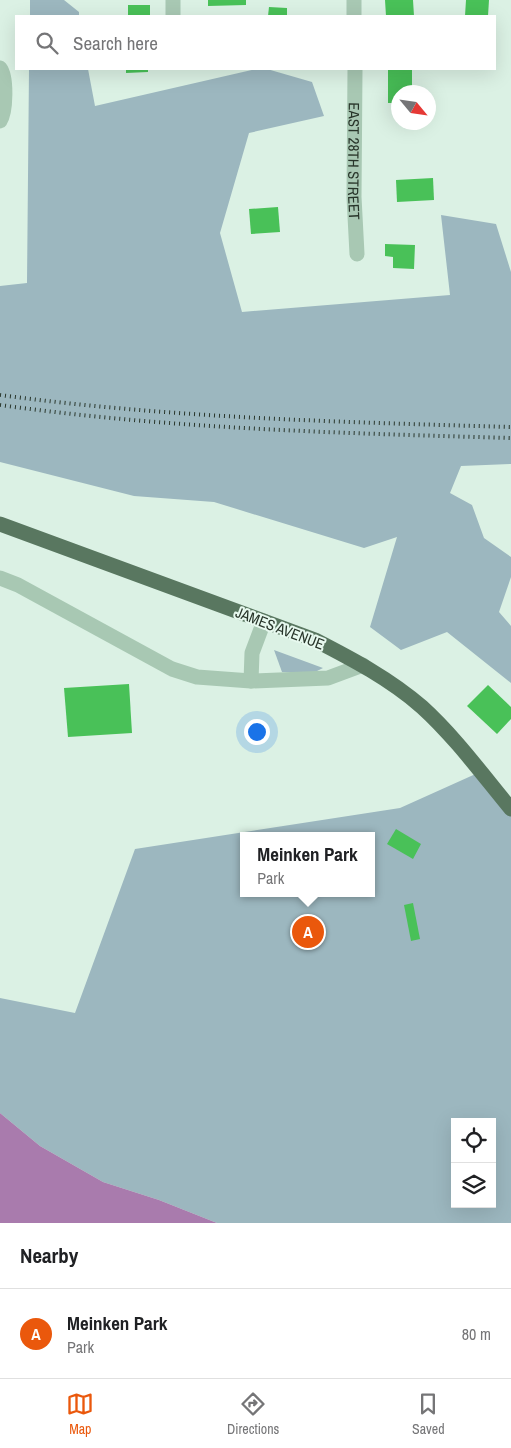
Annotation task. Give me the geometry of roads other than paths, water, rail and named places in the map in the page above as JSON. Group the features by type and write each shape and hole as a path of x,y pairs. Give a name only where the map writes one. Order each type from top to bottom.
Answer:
{"main road":[{"name":"JAMES AVENUE","path":"0,524 315,640 363,665 398,688 422,707 447,732 511,809"}],"street":[{"path":"173,0 173,15"},
{"path":"354,0 354,15"},
{"path":"0,68 4,75 4,114 0,121"},
{"name":"EAST 28TH STREET","path":"356,70 354,198 357,254"},
{"path":"0,578 18,585 172,669 197,677 251,681 328,678 363,665"},
{"path":"251,681 252,653 264,621"}],"railway":[{"path":"0,395 64,403 191,414 319,421 511,427"},
{"path":"0,405 128,420 192,425 319,432 511,438"}],"place":[{"name":"Meinken Park","path":"308,932"}]}
